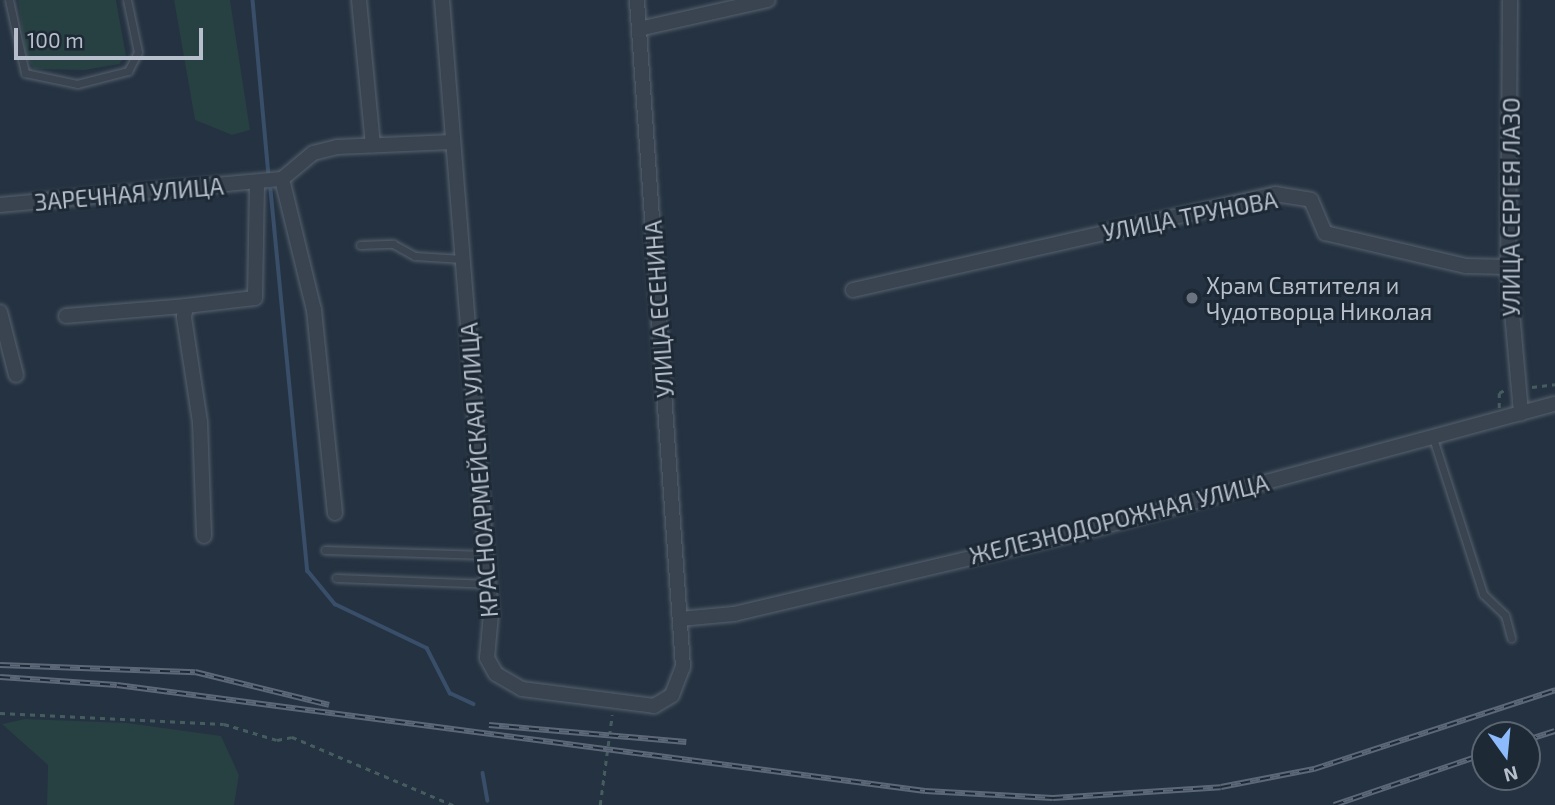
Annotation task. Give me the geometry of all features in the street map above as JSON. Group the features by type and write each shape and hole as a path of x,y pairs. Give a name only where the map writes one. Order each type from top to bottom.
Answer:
{"street":[{"path":"359,0 373,145"},
{"name":"КРАСНОАРМЕЙСКАЯ УЛИЦА","path":"442,0 489,584 487,658 496,674 522,689 654,706 673,695 683,667 680,619"},
{"name":"УЛИЦА ЕСЕНИНА","path":"637,0 680,619"},
{"path":"639,29 768,0"},
{"name":"УЛИЦА СЕРГЕЯ ЛАЗО","path":"1510,0 1508,267 1516,387 1521,413"},
{"path":"335,513 314,310 282,179 313,153 373,145 452,142"},
{"name":"ЗАРЕЧНАЯ УЛИЦА","path":"0,205 282,179"},
{"name":"ЗАРЕЧНАЯ УЛИЦА","path":"186,306 256,298 257,183"},
{"name":"УЛИЦА ТРУНОВА","path":"853,290 1275,194 1311,200 1325,233 1466,266 1508,267"},
{"path":"66,316 186,306 200,422 204,536"},
{"path":"0,312 16,375"},
{"name":"ЖЕЛЕЗНОДОРОЖНАЯ УЛИЦА","path":"680,619 734,614 1101,527 1555,404"}],"lane":[{"path":"9,0 25,73 77,84 128,71 138,52 127,0"},
{"path":"360,245 393,244 415,256 463,259"},
{"path":"1433,437 1483,594 1505,615 1511,638"},
{"path":"325,550 486,555"},
{"path":"337,578 489,584"}],"path":[{"path":"1516,387 1555,384"},
{"path":"600,805 614,701"},
{"path":"0,713 224,724 277,740 292,737 453,805"}],"green space":[{"path":"18,0 116,0 126,56 119,64 85,70 34,69 26,56"},
{"path":"174,0 230,0 250,130 232,135 195,120"},
{"path":"25,719 127,723 221,736 239,775 234,805 47,805 48,765 2,724"}],"waterway":[{"path":"253,0 269,175"},
{"path":"271,190 308,571 335,604 427,648 450,693 474,704"},
{"path":"483,773 488,801"}],"railway":[{"path":"0,665 195,672 329,705"},
{"path":"0,677 117,685 925,791 1053,798 1221,787 1314,769 1555,690"},
{"path":"489,725 686,742"},
{"path":"1541,736 1555,731"},
{"path":"1334,805 1471,759"}],"place":[{"name":"Храм Святителя и Чудотворца Николая","path":"1192,298"}]}
